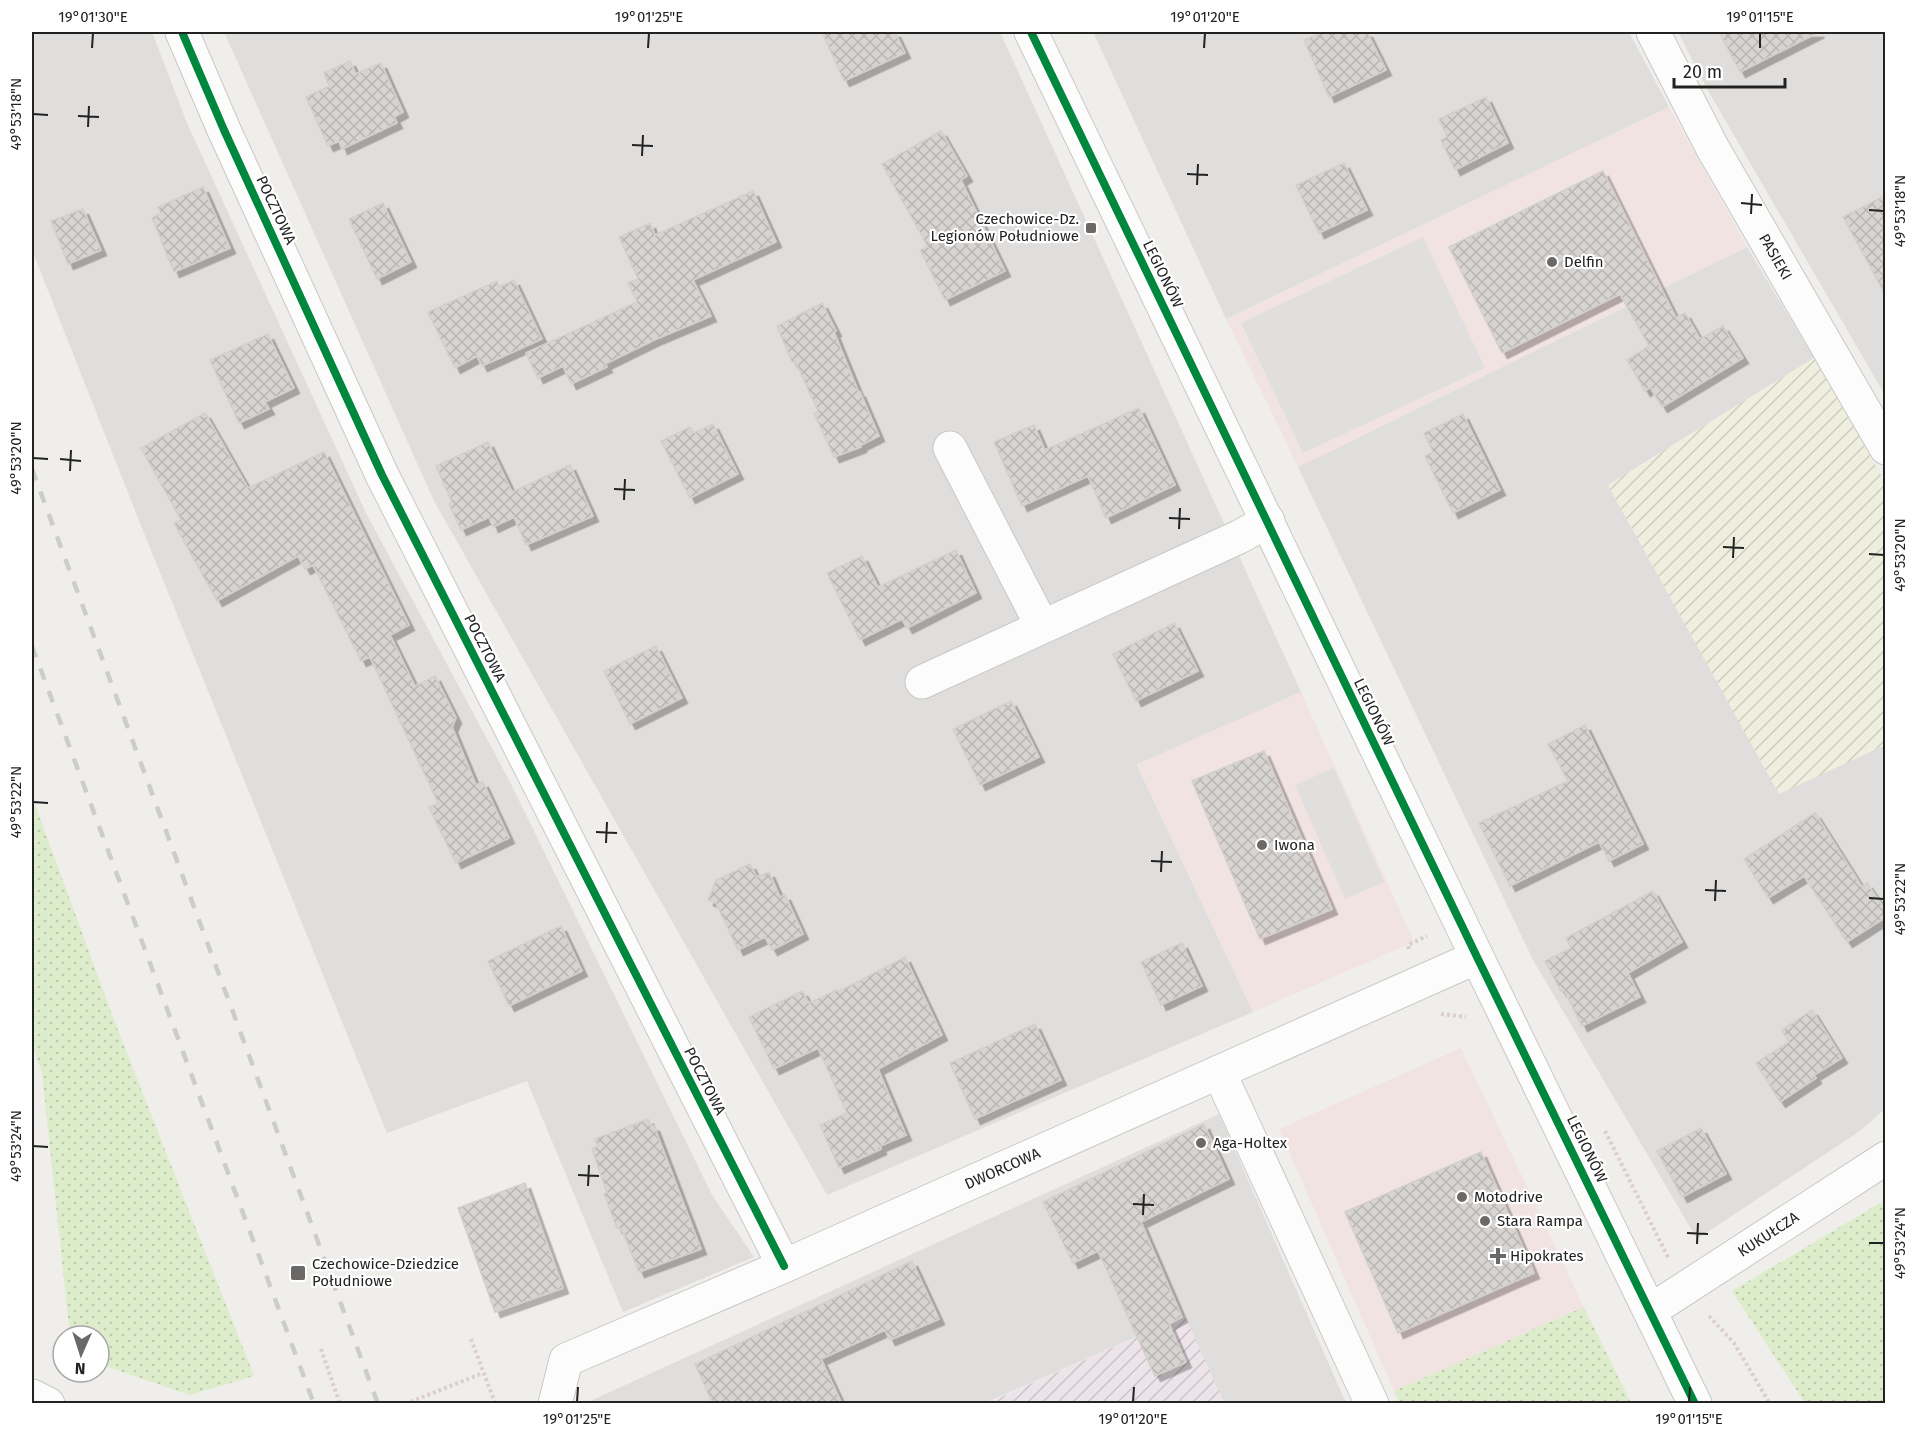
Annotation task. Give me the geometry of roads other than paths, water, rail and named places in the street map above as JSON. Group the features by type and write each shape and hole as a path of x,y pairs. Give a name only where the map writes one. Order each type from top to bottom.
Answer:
{"street":[{"name":"POCZTOWA","path":"182,32 224,130 381,475 784,1266"},
{"name":"LEGIONÓW","path":"1031,32 1695,1404"},
{"name":"PASIEKI","path":"1653,32 1712,147 1886,448"},
{"path":"950,448 1042,626"},
{"path":"922,682 1239,537 1268,521"},
{"name":"DWORCOWA","path":"555,1404 566,1360 784,1266 1477,957"},
{"path":"1219,1072 1372,1404"},
{"name":"KUKUŁCZA","path":"1650,1311 1886,1158"},
{"path":"32,1396 48,1404"}],"railway":[{"path":"32,469 378,1404"},
{"path":"32,646 314,1404"}],"place":[{"name":"Czechowice-Dz. Legionów Południowe","path":"1091,228"},
{"name":"Delfin","path":"1552,262"},
{"name":"Iwona","path":"1262,845"},
{"name":"Aga-Holtex","path":"1201,1143"},
{"name":"Motodrive","path":"1462,1197"},
{"name":"Stara Rampa","path":"1485,1221"},
{"name":"Hipokrates","path":"1498,1256"},
{"name":"Czechowice-Dziedzice Południowe","path":"298,1273"}]}
